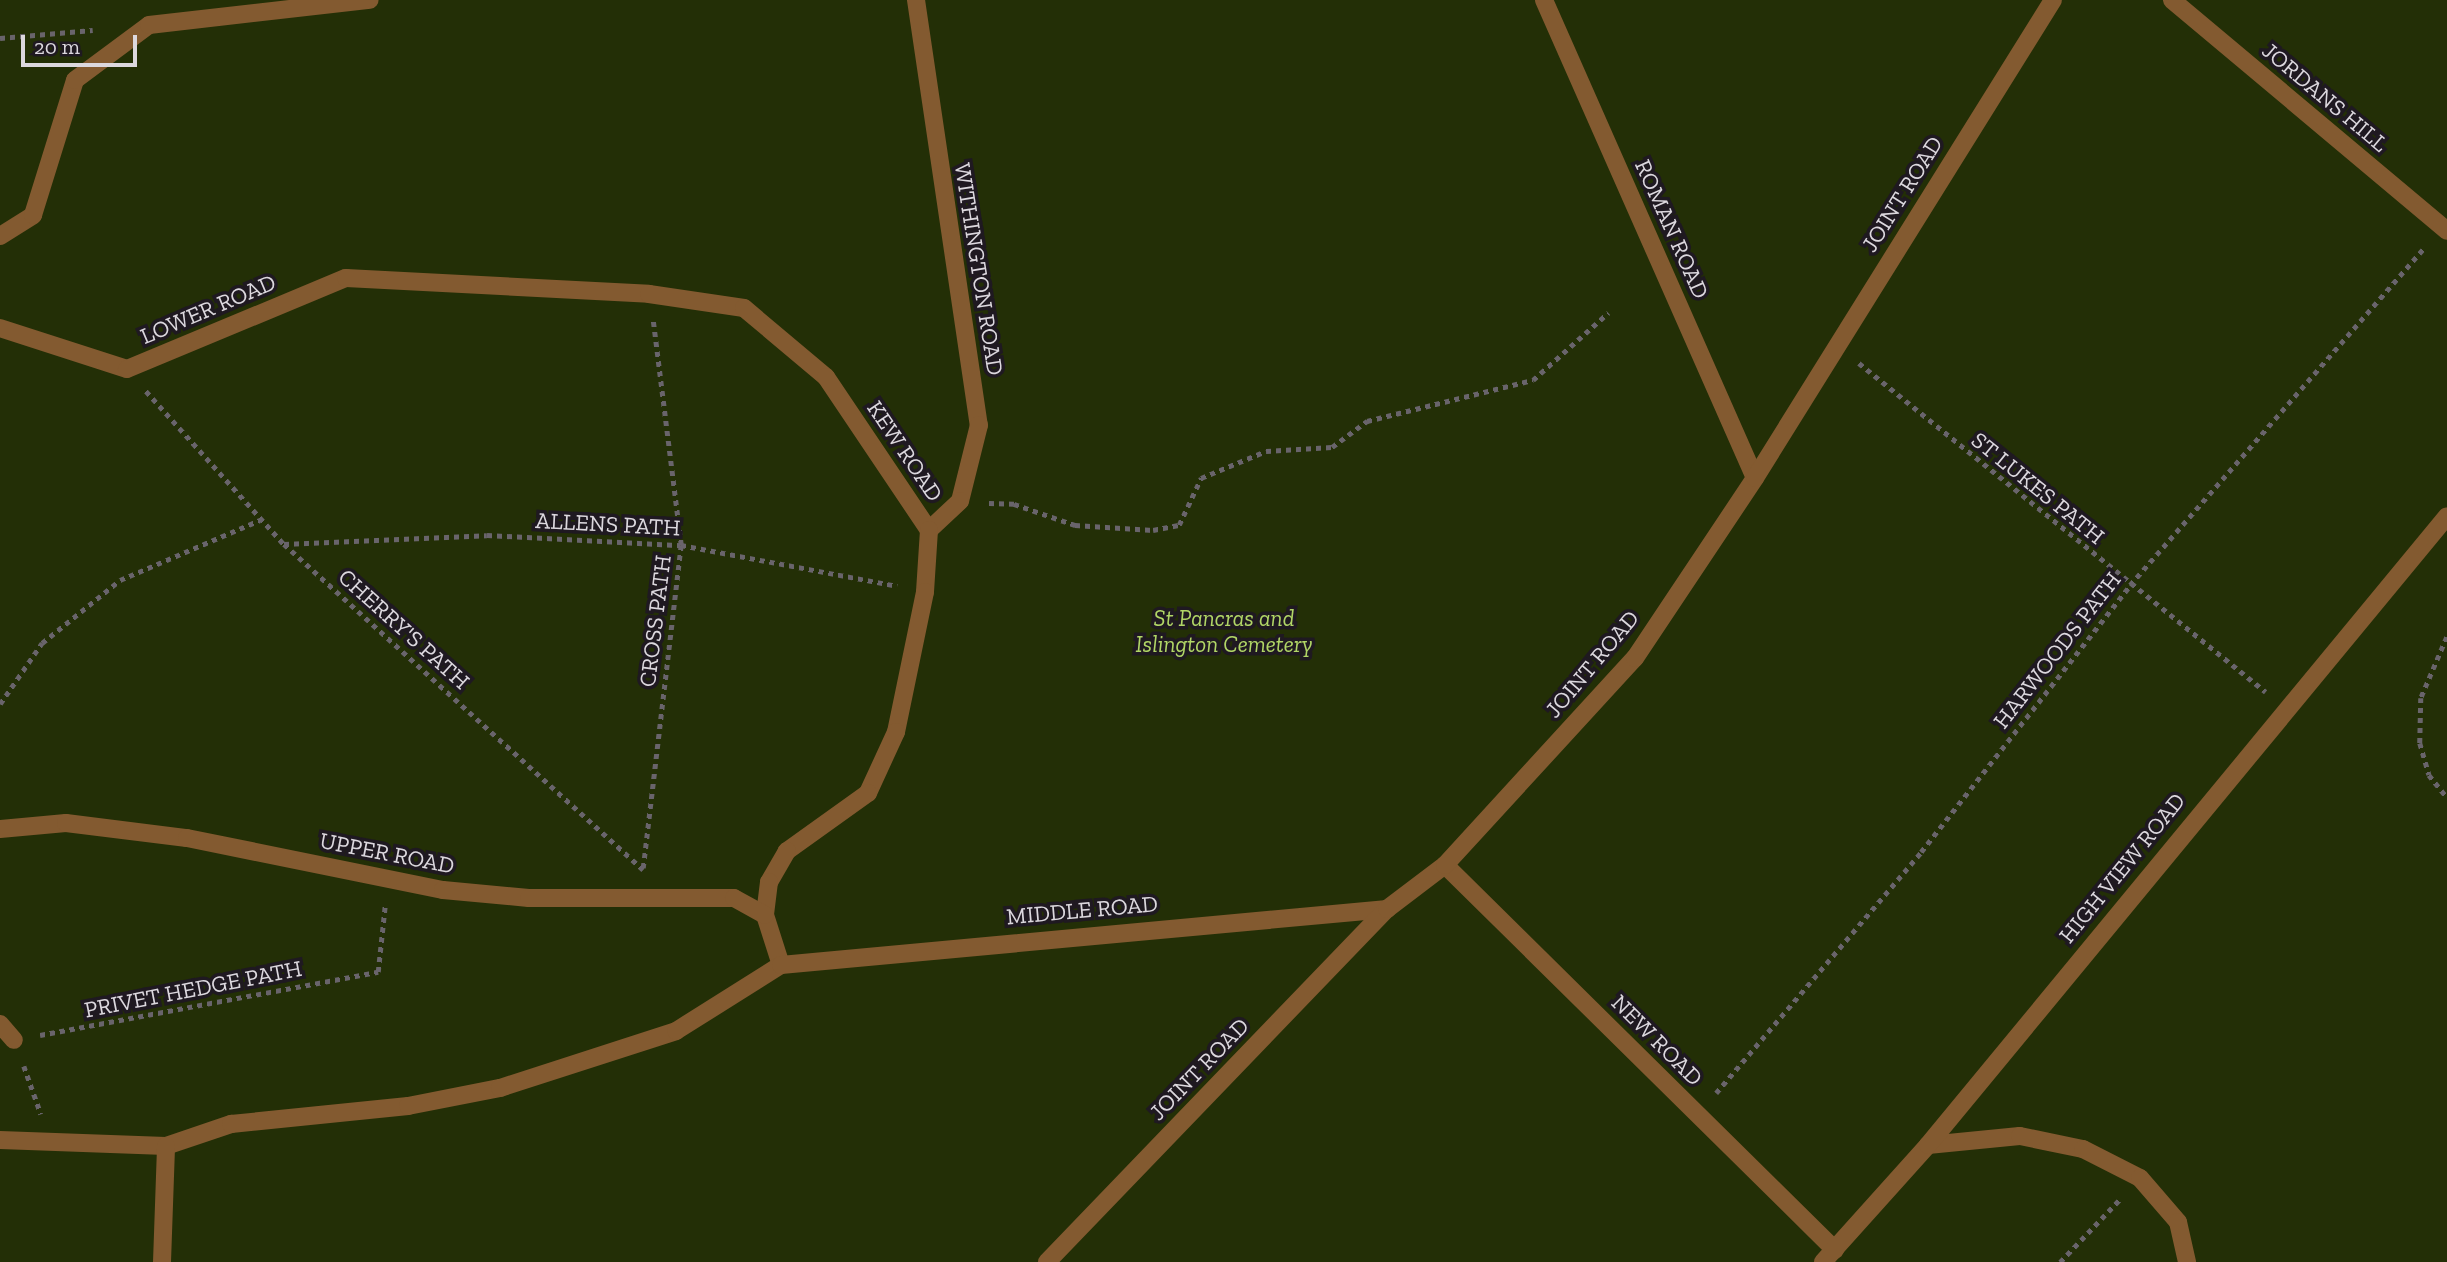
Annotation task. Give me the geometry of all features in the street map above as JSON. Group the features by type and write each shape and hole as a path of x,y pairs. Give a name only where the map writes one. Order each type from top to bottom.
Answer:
{"lane":[{"path":"0,236 33,215 75,80 149,25 370,0"},
{"name":"WITHINGTON ROAD","path":"916,0 979,425 960,501"},
{"name":"ROMAN ROAD","path":"1544,0 1755,478"},
{"name":"JOINT ROAD","path":"1047,1262 1387,909 1445,865 1635,658 1755,478 2053,0"},
{"name":"JORDANS HILL","path":"2172,0 2442,227"},
{"name":"LOWER ROAD","path":"0,328 127,369 346,278 439,285"},
{"name":"KEW ROAD","path":"439,285 649,294 744,308 825,377 929,530 925,592 896,732 868,793 787,851 769,882 765,915"},
{"path":"929,530 960,501"},
{"name":"HIGH VIEW ROAD","path":"1829,1256 1928,1145 2447,516"},
{"name":"UPPER ROAD","path":"0,829 66,823 187,838 388,880 529,898 671,901 734,898 765,915"},
{"name":"NEW ROAD","path":"1445,865 1697,1115 1829,1256"},
{"name":"MIDDLE ROAD","path":"781,965 1387,909"},
{"path":"0,1140 166,1146 231,1124 408,1106 500,1088 676,1031 781,965 765,915"},
{"path":"0,1024 15,1040"},
{"path":"1928,1145 2020,1136 2082,1149 2140,1178 2178,1222 2187,1262"},
{"path":"162,1262 166,1146"}],"path":[{"path":"0,38 149,25"},
{"name":"HARWOODS PATH","path":"1697,1115 1921,852 2130,585 2442,227"},
{"name":"CROSS PATH","path":"642,869 681,545 649,294"},
{"path":"960,501 1014,504 1075,525 1153,530 1179,525 1201,478 1266,451 1332,447 1367,421 1533,380 1608,313"},
{"name":"ST LUKES PATH","path":"1836,345 2130,585 2286,708"},
{"name":"CHERRY'S PATH","path":"127,369 284,544 642,869 671,901"},
{"path":"0,704 42,643 120,580 260,520"},
{"name":"ALLENS PATH","path":"284,544 487,534 681,545 925,592"},
{"path":"2447,637 2421,698 2420,743 2429,775 2447,797"},
{"name":"PRIVET HEDGE PATH","path":"15,1040 378,972 388,880"},
{"path":"15,1040 51,1141"},
{"path":"2060,1262 2140,1178"}],"green space":[{"name":"St Pancras and Islington Cemetery","path":"0,0 2447,0 2447,1262 0,1262"}]}
